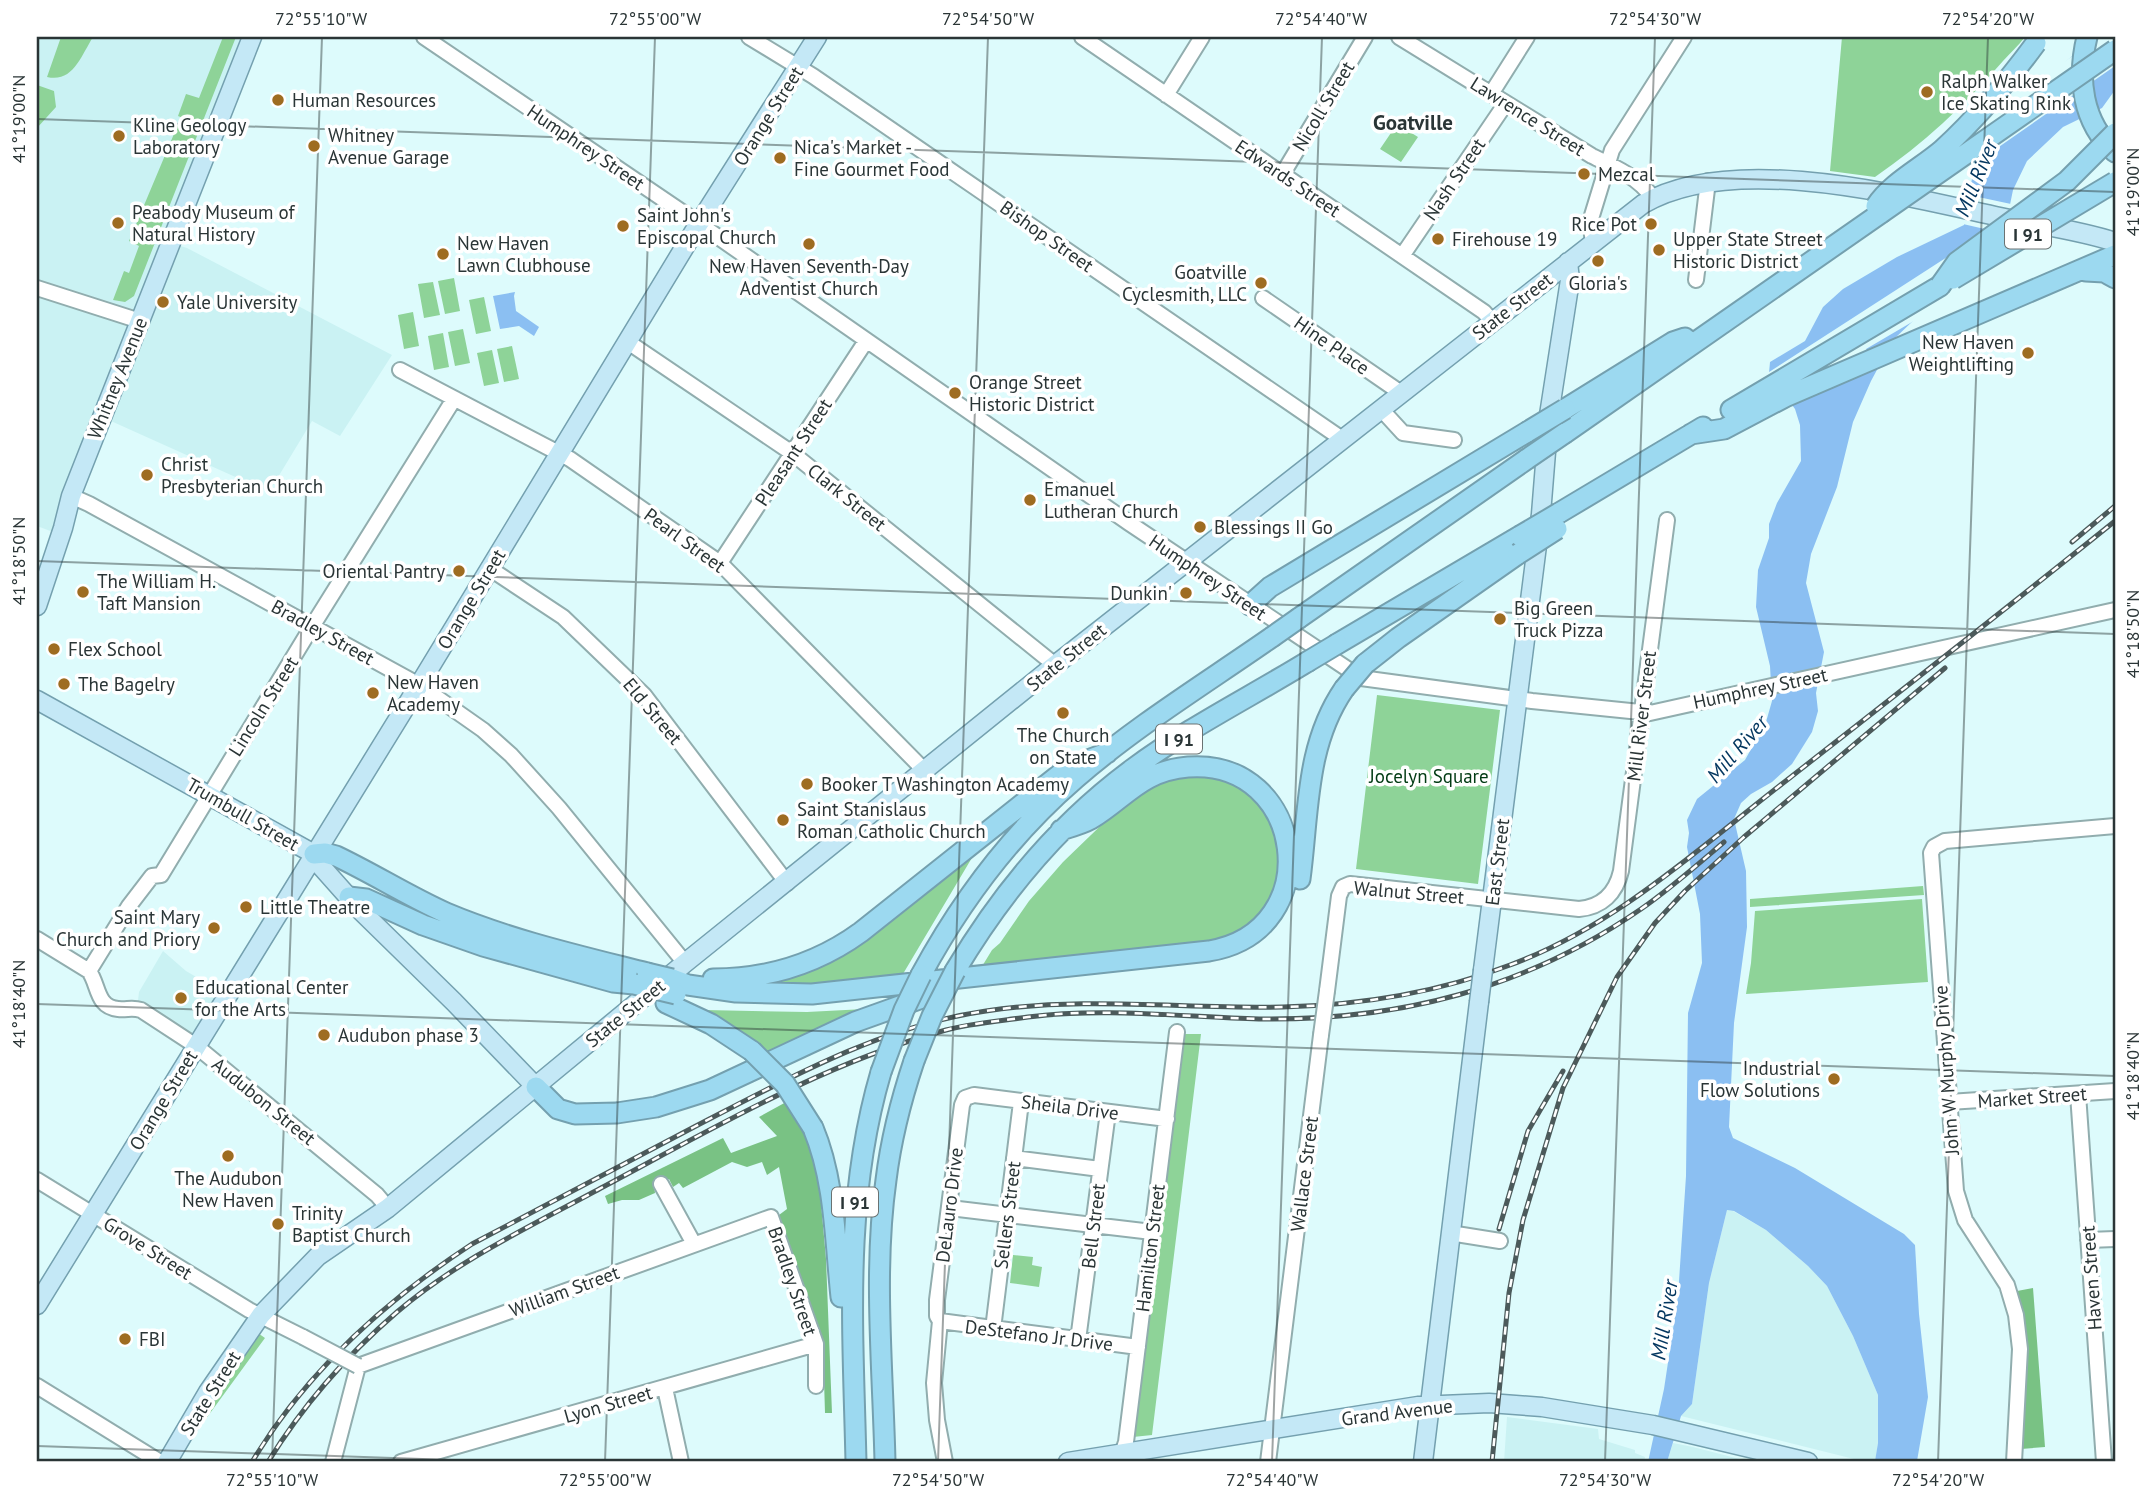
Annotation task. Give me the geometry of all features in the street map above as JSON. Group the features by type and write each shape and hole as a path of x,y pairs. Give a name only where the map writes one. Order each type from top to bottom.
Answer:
{"highway":[{"path":"2087,37 2082,85 2087,109 2094,125 2115,152"},
{"path":"1874,215 1886,194 1933,157 1973,119 2038,40"},
{"name":"I 91","path":"856,1462 852,1250 856,1193 867,1127 881,1072 904,1010 921,975 960,911 1013,840 1051,800 1107,753 1874,215 2115,50"},
{"path":"1940,286 1957,262 2055,191 2115,133"},
{"name":"I 91","path":"1775,393 1940,286 2115,182"},
{"path":"680,984 740,1004 824,1005 1220,960 1241,953 1260,943 1284,917 1296,894 1314,757 1326,720 1344,689 1365,664 1519,545 1558,521 1576,516 1597,490 1691,434 1724,429 1775,393 1932,333 2115,255"},
{"path":"2078,272 2096,271 2115,278"},
{"path":"1250,605 1270,587 1673,342 1710,332"},
{"name":"I 91","path":"885,1462 880,1269 882,1214 893,1135 914,1061 932,1016 955,971 1003,897 1061,830 1112,784 1144,760 1337,644 1519,545"},
{"path":"680,984 765,975 827,954 861,932 1069,767 1107,753"},
{"path":"349,897 366,899 423,925 484,946 630,982 680,984 750,993 812,994 1209,951 1237,943 1260,928 1278,906 1288,880 1288,843 1283,825 1274,809 1250,784 1216,769 1186,768 1155,775 1128,790 1090,819 1061,830"},
{"path":"314,854 336,856 419,900 630,982"},
{"path":"680,984 711,1024 752,1051 785,1084 813,1128 821,1148 829,1185 842,1305 853,1334"},
{"path":"536,1087 558,1109 575,1114 617,1113 656,1107 710,1090 855,1022 936,993"}],"main road":[{"name":"Whitney Avenue","path":"37,606 71,496 253,37"},
{"name":"Orange Street","path":"37,1305 419,685 698,225 817,37"},
{"name":"State Street","path":"167,1462 208,1392 261,1315 318,1256 388,1208 536,1087 680,984 787,883 924,770 1592,242 1653,198 1708,181 1762,180 1819,184 1966,209 2115,242"},
{"name":"East Street","path":"1423,1462 1541,514 1549,415 1570,280 1568,262"},
{"path":"37,564 71,496"},
{"name":"Trumbull Street","path":"37,700 314,854 319,864 349,897 536,1087"},
{"name":"Grand Avenue","path":"1068,1462 1121,1458 1273,1429 1430,1404 1522,1404 1681,1430 1808,1462"}],"street":[{"name":"Humphrey Street","path":"424,37 1186,562 1361,678 1641,713 2115,610"},
{"name":"Bishop Street","path":"749,37 799,66 1342,439"},
{"name":"Edwards Street","path":"1082,37 1483,312 1492,321"},
{"path":"1166,94 1202,37"},
{"name":"Nicoll Street","path":"1282,174 1365,37"},
{"name":"Lawrence Street","path":"1399,37 1592,156 1607,162 1639,183 1653,198"},
{"path":"1491,94 1527,37"},
{"path":"1592,242 1590,222 1614,145 1684,37"},
{"name":"Nash Street","path":"1402,256 1506,103"},
{"path":"1696,280 1708,181"},
{"path":"37,288 139,321"},
{"name":"Hine Place","path":"1264,298 1402,393"},
{"name":"Pleasant Street","path":"720,563 866,341"},
{"name":"Clark Street","path":"628,342 792,453 1055,665"},
{"name":"Pearl Street","path":"400,370 559,454 720,563 924,770"},
{"name":"Lincoln Street","path":"89,971 129,906 152,876 160,875 454,398"},
{"path":"1381,409 1403,433 1454,440"},
{"name":"Bradley Street","path":"71,496 419,685 483,730 511,755 559,808 680,984"},
{"name":"Mill River Street","path":"1599,904 1614,891 1618,881 1667,520"},
{"name":"Eld Street","path":"489,568 563,617 644,695 787,883"},
{"name":"John W Murphy Drive","path":"2014,1462 2020,1349 2016,1315 2001,1273 1975,1236 1959,1204 1955,1182 1930,860 1934,846 1945,841 2115,826"},
{"name":"Walnut Street","path":"1343,887 1356,883 1579,909 1599,904"},
{"name":"Wallace Street","path":"1268,1462 1339,896 1343,887"},
{"path":"37,939 89,971"},
{"name":"Audubon Street","path":"89,971 98,995 105,1004 120,1010 141,1010 196,1046 377,1195 388,1208"},
{"name":"Hamilton Street","path":"1121,1458 1126,1442 1177,1032"},
{"name":"Market Street","path":"1949,1102 2115,1091"},
{"name":"Haven Street","path":"2078,1094 2104,1462"},
{"name":"Sheila Drive","path":"974,1095 1167,1119"},
{"name":"DeLauro Drive","path":"945,1462 937,1420 934,1383 940,1321 937,1316 937,1300 962,1105 965,1098 974,1095"},
{"name":"Sellers Street","path":"993,1329 1021,1102"},
{"name":"Bell Street","path":"1078,1340 1108,1112"},
{"path":"1014,1158 1100,1169"},
{"name":"Grove Street","path":"37,1180 261,1315 358,1366"},
{"path":"662,1184 694,1244"},
{"path":"950,1208 1152,1232"},
{"name":"Bradley Street","path":"771,1217 816,1344 817,1386"},
{"name":"William Street","path":"358,1366 771,1217"},
{"path":"1450,1233 1500,1241"},
{"path":"2088,1240 2115,1239"},
{"name":"DeStefano Jr Drive","path":"940,1321 1138,1347"},
{"name":"Lyon Street","path":"401,1462 816,1344"},
{"path":"333,1462 358,1366"},
{"path":"37,1386 160,1462"},
{"path":"664,1388 681,1462"}],"shaded area":[{"name":"Yale University","path":"37,37 252,37 171,243 187,248 392,355 340,436 312,421 269,492 102,417 53,532 37,526"},
{"name":"Educational Center for the Arts","path":"163,951 186,971 227,995 196,1046 137,1009 139,992"},
{"path":"1727,1210 1766,1230 1827,1286 1853,1336 1878,1395 1878,1443 1875,1462 1681,1416 1692,1404 1709,1283"},
{"path":"1507,1417 1598,1429 1599,1439 1635,1450 1635,1453 1645,1457 1644,1462 1504,1462"},
{"path":"1673,1443 1693,1447 1751,1462 1667,1462"}],"green space":[{"path":"61,37 93,37 70,72 56,78 47,77"},
{"path":"223,37 236,37 134,296 125,302 113,300 124,271 129,273 139,246 129,241 179,122 193,128 195,123 178,116 186,94 199,98"},
{"path":"1842,37 2025,37 1943,123 1875,177 1830,171"},
{"path":"37,85 54,91 56,107 37,128"},
{"path":"1397,124 1418,137 1401,162 1380,149"},
{"path":"454,278 460,311 445,314 438,281"},
{"path":"433,282 440,315 424,318 418,284"},
{"path":"484,297 491,331 476,334 469,300"},
{"path":"413,312 419,346 404,349 398,315"},
{"path":"463,329 470,363 455,366 448,332"},
{"path":"443,333 449,367 434,370 428,336"},
{"path":"512,346 519,379 504,382 497,349"},
{"path":"492,350 499,383 484,386 477,353"},
{"name":"Jocelyn Square","path":"1377,695 1500,710 1478,884 1356,869"},
{"path":"1188,775 1214,776 1237,785 1254,797 1279,835 1280,885 1256,921 1225,941 981,968 1029,901 1063,862 1120,807 1163,781"},
{"path":"973,856 900,979 846,985 759,985"},
{"path":"1923,886 1924,895 1750,907 1750,899"},
{"path":"1922,899 1928,982 1746,994 1755,911"},
{"path":"865,1009 772,1058 704,1010 807,1012"},
{"path":"1184,1034 1201,1034 1152,1435 1133,1437"},
{"path":"788,1101 806,1131 819,1181 826,1259 832,1413 825,1413 823,1347 779,1215 787,1209 779,1167 767,1175 762,1162 747,1167 732,1162 683,1188 679,1183 673,1187 669,1179 654,1185 655,1193 639,1200 622,1200 608,1204 605,1196 723,1138 731,1153 777,1136 759,1117"},
{"path":"1013,1255 1033,1257 1032,1265 1042,1267 1039,1287 1010,1283"},
{"path":"2033,1288 2045,1447 2021,1449 2027,1349 2017,1291"},
{"path":"255,1331 265,1338 200,1427 195,1425"}],"water":[{"name":"Mill River","path":"2094,37 2115,37 2115,90 2102,108 2063,127 2027,161 2013,190 2004,234 1893,340 1871,381 1853,422 1837,487 1811,554 1806,583 1824,652 1816,693 1818,711 1812,732 1792,764 1772,782 1741,803 1734,819 1746,871 1747,927 1734,1023 1729,1127 1733,1138 1795,1168 1904,1234 1915,1245 1928,1397 1917,1461 1875,1461 1878,1443 1878,1395 1853,1336 1827,1286 1766,1230 1734,1211 1727,1210 1709,1283 1692,1404 1681,1416 1667,1462 1648,1462 1664,1389 1678,1296 1686,1176 1688,1013 1702,963 1700,914 1687,847 1687,820 1697,799 1745,760 1766,722 1772,701 1770,666 1756,607 1758,570 1777,503 1801,461 1800,425 1795,409 1769,373 1770,362 1805,341 1823,307 1843,289 1897,257 1964,225 1974,167 2056,70"},
{"path":"515,292 516,311 539,327 534,336 519,326 500,329 493,296"}],"pier":[{"path":"2098,37 2115,37 2115,66 1970,167 1982,149 1982,126 1998,111"},
{"path":"1969,195 2011,204 2010,255 1999,268 1982,281 1866,349 1869,354 1788,405 1766,374 1989,230 1963,224"}],"railway":[{"path":"2072,542 2115,506"},
{"path":"252,1462 297,1398 350,1341 409,1289 472,1244 764,1091 872,1042 947,1018 986,1011 1060,1004 1246,1007 1342,1004 1399,996 1455,983 1549,949 1621,907 1689,858 2115,521"},
{"path":"1492,1462 1509,1293 1523,1220 1563,1088 1617,977 1655,923 1685,891 1744,837 1945,668"},
{"path":"268,1462 311,1401 343,1364 420,1293 522,1230 769,1099 856,1060 946,1030 1056,1014 1311,1018 1361,1014 1459,995 1552,960 1597,937 1652,901 1724,842"},
{"path":"1499,1229 1528,1131 1563,1071"}],"place":[{"name":"Ralph Walker Ice Skating Rink","path":"1927,92"},
{"name":"Human Resources","path":"278,100"},
{"name":"Kline Geology Laboratory","path":"119,136"},
{"name":"Whitney Avenue Garage","path":"314,146"},
{"name":"Nica's Market - Fine Gourmet Food","path":"780,158"},
{"name":"Mezcal","path":"1584,174"},
{"name":"Peabody Museum of Natural History","path":"118,223"},
{"name":"Rice Pot","path":"1651,224"},
{"name":"Saint John's Episcopal Church","path":"623,226"},
{"name":"Firehouse 19","path":"1438,239"},
{"name":"New Haven Seventh-Day Adventist Church","path":"809,244"},
{"name":"Upper State Street Historic District","path":"1659,250"},
{"name":"New Haven Lawn Clubhouse","path":"443,254"},
{"name":"Gloria's","path":"1598,261"},
{"name":"Goatville Cyclesmith, LLC","path":"1261,283"},
{"name":"Yale University","path":"163,302"},
{"name":"New Haven Weightlifting","path":"2028,353"},
{"name":"Orange Street Historic District","path":"955,393"},
{"name":"Christ Presbyterian Church","path":"147,475"},
{"name":"Emanuel Lutheran Church","path":"1030,500"},
{"name":"Blessings II Go","path":"1200,527"},
{"name":"Oriental Pantry","path":"459,571"},
{"name":"The William H. Taft Mansion","path":"83,592"},
{"name":"Dunkin'","path":"1186,593"},
{"name":"Big Green Truck Pizza","path":"1500,619"},
{"name":"Flex School","path":"54,649"},
{"name":"The Bagelry","path":"64,684"},
{"name":"New Haven Academy","path":"373,693"},
{"name":"The Church on State","path":"1063,713"},
{"name":"Booker T Washington Academy","path":"807,784"},
{"name":"Saint Stanislaus Roman Catholic Church","path":"783,820"},
{"name":"Little Theatre","path":"246,907"},
{"name":"Saint Mary Church and Priory","path":"214,928"},
{"name":"Educational Center for the Arts","path":"181,998"},
{"name":"Audubon phase 3","path":"324,1035"},
{"name":"Industrial Flow Solutions","path":"1834,1079"},
{"name":"The Audubon New Haven","path":"228,1156"},
{"name":"Trinity Baptist Church","path":"278,1224"},
{"name":"FBI","path":"125,1339"}],"district":[{"name":"Goatville","path":"1413,122"}]}
